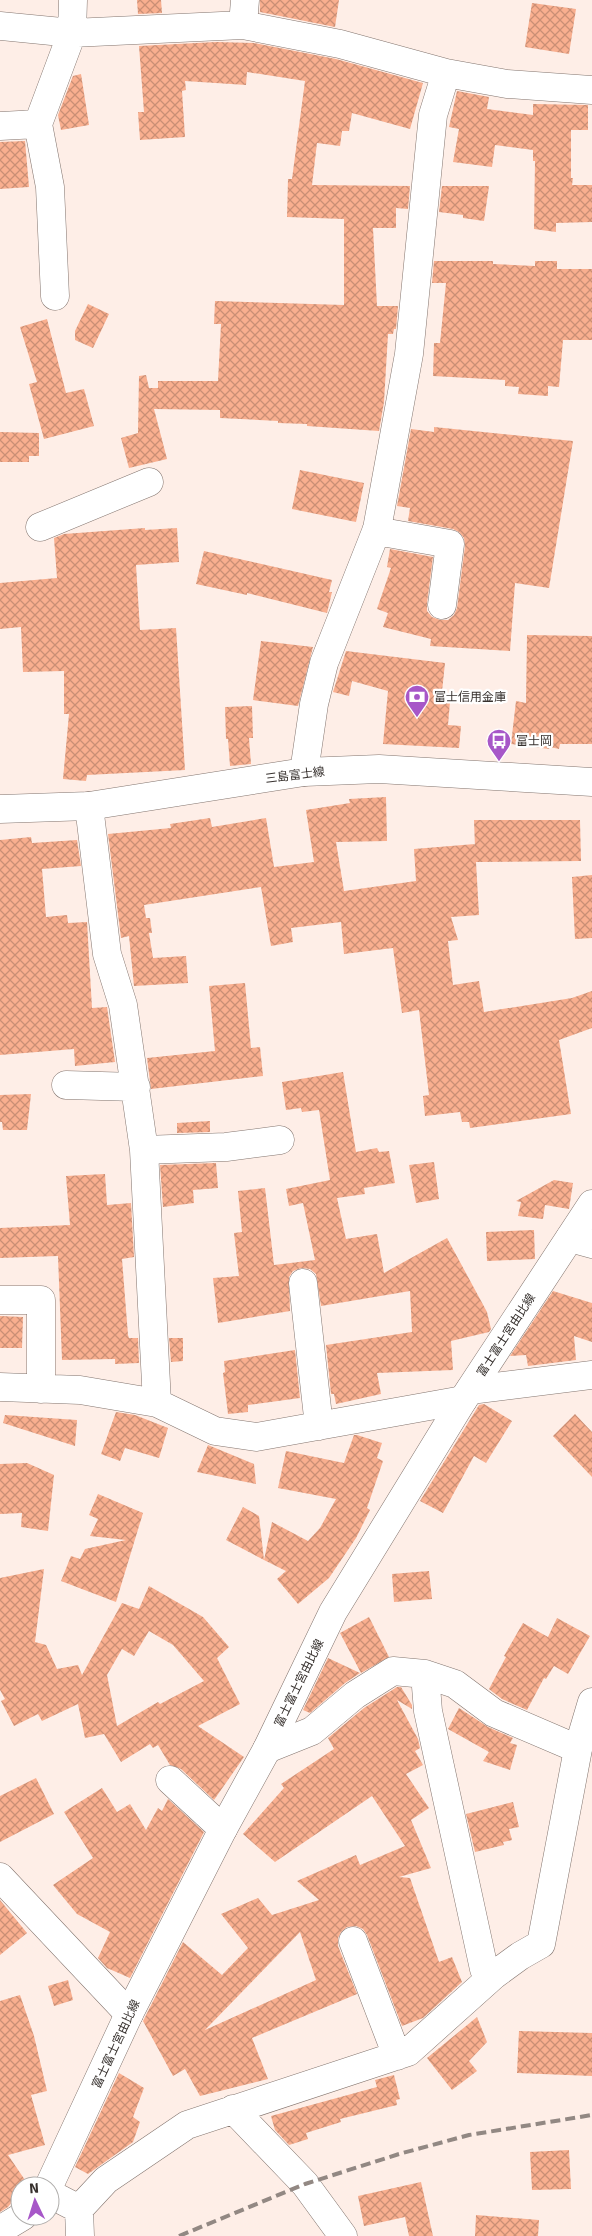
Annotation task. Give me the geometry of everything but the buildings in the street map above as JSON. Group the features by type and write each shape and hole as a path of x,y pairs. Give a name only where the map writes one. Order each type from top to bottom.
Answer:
{"street":[{"path":"55,296 50,187 38,124 72,33 72,0"},
{"path":"0,26 72,33 244,13 340,44 446,74 507,84 592,90"},
{"path":"304,772 314,704 324,663 376,531 399,419 409,354 433,115 446,74"},
{"path":"0,126 38,124"},
{"path":"40,527 149,482"},
{"path":"376,531 450,544 442,605"},
{"name":"三島富士線","path":"0,809 89,806 304,772 379,770 592,782"},
{"path":"89,806 107,954 123,1005 144,1150 157,1402"},
{"path":"66,1086 136,1087"},
{"path":"144,1150 226,1147 280,1140"},
{"name":"富士富士宮由比線","path":"54,2176 129,2014 223,1829 267,1749 333,1612 467,1395 581,1241 592,1204"},
{"path":"303,1283 319,1426"},
{"path":"0,1300 41,1300 41,1389"},
{"path":"0,1388 80,1390 157,1402 215,1431 256,1437 319,1426 467,1395 592,1375"},
{"path":"267,1749 312,1731 355,1695 393,1670 424,1674 455,1684 494,1713 578,1749"},
{"path":"424,1674 428,1711 484,1969 494,1975"},
{"path":"80,2236 79,2209 106,2180 187,2124 408,2052 494,1975 520,1956 541,1944 578,1749 592,1702"},
{"path":"170,1780 223,1829"},
{"path":"0,1877 129,2014"},
{"path":"353,1941 397,2056"},
{"path":"233,2109 305,2184 343,2236"},
{"path":"60,2199 79,2209"}],"railway":[{"path":"179,2236 305,2184 399,2154 469,2135 592,2115"}],"place":[{"name":"富士信用金庫","path":"417,718"},
{"name":"富士岡","path":"499,762"}]}
